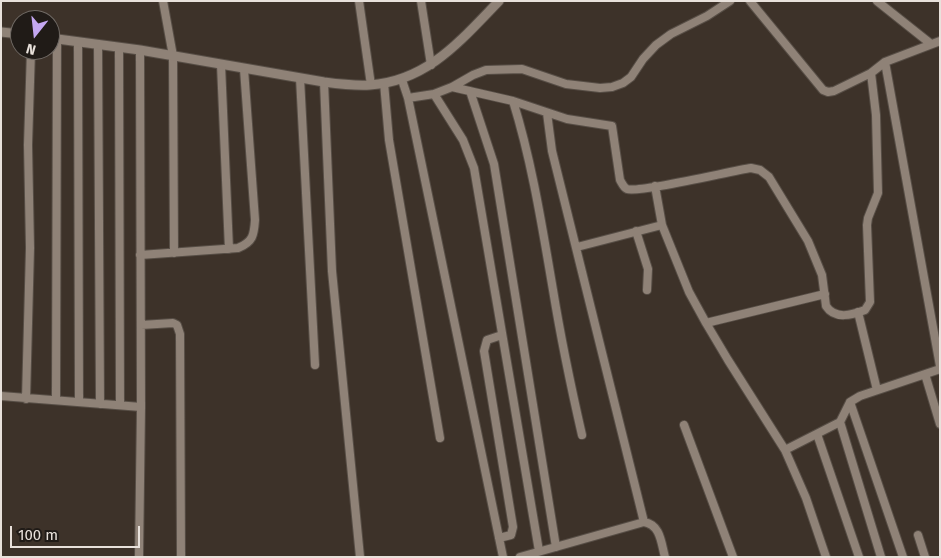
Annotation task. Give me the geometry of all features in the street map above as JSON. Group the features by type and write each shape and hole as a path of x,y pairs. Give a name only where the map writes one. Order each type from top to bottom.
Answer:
{"street":[{"path":"163,1 173,56 174,253"},
{"path":"359,1 371,85"},
{"path":"421,1 430,65"},
{"path":"60,39 140,50 324,82 371,85 402,80 430,65 455,45 499,1"},
{"path":"408,98 434,94 486,70 522,69 566,84 600,88 623,83 631,77 643,59 656,45 671,34 707,16 730,1"},
{"path":"750,1 823,90 828,92 834,91 871,73 885,62 940,41"},
{"path":"877,1 931,44"},
{"path":"78,42 79,402"},
{"path":"98,44 100,404"},
{"path":"119,47 120,405"},
{"path":"139,557 141,407 140,50"},
{"path":"26,399 30,248 28,145 31,60"},
{"path":"54,60 56,400"},
{"path":"785,450 840,422 850,402 860,396 940,367 885,62"},
{"path":"221,65 229,249"},
{"path":"140,255 238,248 246,245 251,240 255,220 244,69"},
{"path":"452,87 513,101 567,119 612,126 620,180 623,186 632,190 751,168 764,172 769,177 808,241 822,275 826,306 831,312 846,315 865,310 870,302 867,225 878,193 876,116 871,73"},
{"path":"300,78 314,365"},
{"path":"402,80 408,98 503,557"},
{"path":"324,82 332,271 360,557"},
{"path":"384,83 390,140 440,438"},
{"path":"470,91 494,164 556,547"},
{"path":"434,94 463,140 474,168 540,552"},
{"path":"513,101 530,165 561,337 582,435"},
{"path":"548,113 552,151 644,522"},
{"path":"655,186 662,225 690,292 706,323 785,450 806,498 826,557"},
{"path":"576,247 662,225"},
{"path":"636,232 648,269 647,290"},
{"path":"706,323 825,294"},
{"path":"858,312 877,390"},
{"path":"141,325 173,323 179,329 181,557"},
{"path":"499,538 511,535 513,527 484,350 487,340 502,335"},
{"path":"925,374 940,424"},
{"path":"1,396 141,407"},
{"path":"850,402 903,557"},
{"path":"840,422 880,557"},
{"path":"684,425 733,557"},
{"path":"817,434 859,557"},
{"path":"520,557 644,522 650,523 659,532 665,557"},
{"path":"918,535 925,557"}]}
